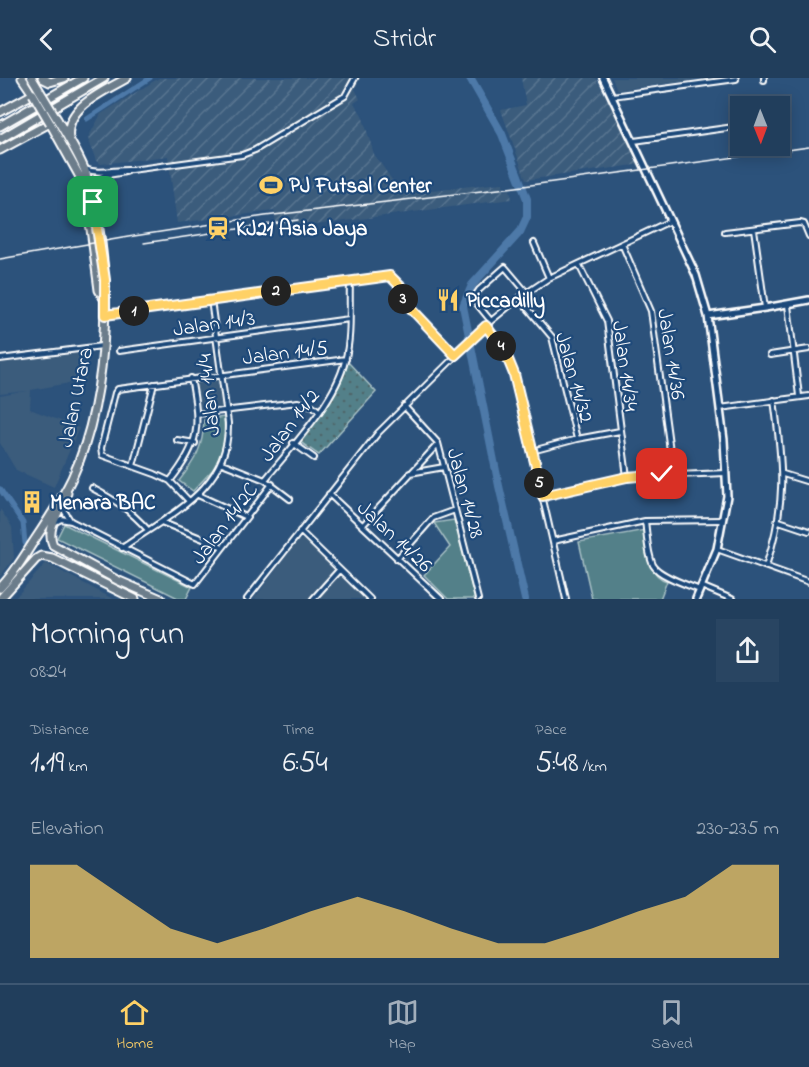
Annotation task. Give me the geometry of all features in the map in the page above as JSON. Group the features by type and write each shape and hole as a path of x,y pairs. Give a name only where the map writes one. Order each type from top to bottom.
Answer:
{"main road":[{"path":"22,78 53,121"},
{"path":"32,78 53,121"},
{"path":"42,78 50,82 64,78"},
{"path":"0,126 83,78"},
{"path":"0,139 104,78"},
{"path":"69,140 69,125 76,111 127,78"},
{"path":"0,112 33,94"},
{"path":"0,150 53,121"},
{"name":"Jalan Utara","path":"0,588 21,562 72,480 92,415 103,346 105,280 100,238 89,187 84,169 69,140 53,121"},
{"name":"Jalan Utara","path":"53,121 80,177 91,229 99,290 104,297"},
{"path":"72,480 50,538 56,548 117,580 161,599"},
{"path":"0,599 41,556 52,558 135,599"},
{"path":"117,580 128,588 153,599"}],"street":[{"path":"89,187 99,177 131,170 232,157 249,152 345,96 355,78"},
{"path":"603,78 696,275 708,316 727,473 723,520 717,549 696,599"},
{"path":"612,96 736,79"},
{"path":"634,141 730,128"},
{"path":"84,169 98,172 131,170"},
{"path":"247,599 378,433 491,321 527,292 549,278 670,221"},
{"path":"725,232 800,222 804,224 809,236"},
{"path":"754,229 765,308"},
{"path":"534,243 549,278"},
{"name":"Jalan 14/36","path":"622,244 651,311 673,473"},
{"name":"Jalan 14/34","path":"579,265 607,321 627,477"},
{"path":"491,321 477,304 475,296 505,267 527,292"},
{"path":"105,315 390,276 401,287 403,300 457,353"},
{"name":"Jalan 14/2","path":"265,480 334,389 346,359 350,281"},
{"name":"Jalan 14/32","path":"519,298 552,337 578,439"},
{"name":"Jalan 14/4","path":"123,548 197,495 213,478 222,463 229,438 211,300"},
{"path":"708,316 809,300"},
{"path":"788,305 799,396"},
{"name":"Jalan 14/3","path":"119,351 349,318"},
{"path":"486,326 509,361 566,599"},
{"path":"0,359 103,346"},
{"path":"770,355 809,349"},
{"name":"Jalan 14/5","path":"133,466 102,455 101,448 115,393 121,388 346,359"},
{"path":"170,481 184,463 195,442 197,414 191,378"},
{"path":"154,384 133,466 170,481 189,501"},
{"path":"720,408 809,396"},
{"path":"766,566 778,521 783,474 774,400"},
{"path":"197,414 298,402 313,406 319,411"},
{"name":"Jalan 14/28","path":"404,406 438,443 478,599"},
{"path":"532,451 620,431"},
{"path":"177,440 195,442"},
{"path":"294,443 314,458"},
{"path":"362,526 438,443"},
{"name":"Jalan 14/2","path":"222,463 265,480 290,499"},
{"path":"409,473 444,467"},
{"path":"543,496 627,477 673,473 727,473"},
{"path":"783,474 809,482"},
{"name":"Jalan 14/2C","path":"123,548 197,584 272,484"},
{"path":"92,488 132,512 148,530"},
{"name":"Jalan 14/26","path":"329,494 441,599"},
{"path":"197,495 246,517"},
{"path":"64,501 64,512 71,521"},
{"path":"397,559 433,518 455,510"},
{"path":"54,523 61,519 71,521 123,548"},
{"path":"553,542 645,521 723,520"},
{"path":"645,521 651,559 655,568 661,573 732,599"},
{"path":"778,521 809,531"},
{"path":"160,522 223,547"},
{"path":"300,531 370,599"},
{"path":"717,549 809,582"},
{"path":"313,599 339,570"}],"shaded area":[{"path":"159,78 360,78 355,89 360,99 354,103 362,115 374,154 401,193 503,183 504,190 510,189 512,199 277,230 274,211 177,223 168,156 101,164 96,161 88,138 101,114"},
{"path":"521,78 596,78 642,164 526,180 501,110 526,105"},
{"path":"612,78 694,78 694,80 617,90"},
{"path":"89,352 86,380 31,390 30,409 79,428 54,487 16,470 0,443 0,396 27,391 0,394 0,363"},
{"path":"219,377 223,409 200,412 195,381"},
{"path":"0,509 12,527 14,558 0,577"},
{"path":"305,539 368,599 254,599 298,541"},
{"path":"46,563 113,599 14,599"}],"green space":[{"path":"348,362 376,392 319,455 299,441 334,395"},
{"path":"224,417 225,439 217,465 193,491 179,481 198,453 204,420"},
{"path":"454,520 475,599 448,599 424,575 450,547 434,523"},
{"path":"64,524 192,587 186,599 180,599 57,538"},
{"path":"645,530 652,567 660,578 667,581 660,599 592,599 579,542"}],"waterway":[{"path":"87,119 150,78"},
{"path":"470,78 502,134 527,199 527,217 520,232 472,285 463,306 499,486 525,599"},
{"path":"0,489 23,523 25,543"}],"tram line":[{"path":"0,259 265,216 516,187 809,147"},
{"path":"144,243 298,220"}],"place":[{"name":"PJ Futsal Center","path":"271,185"},
{"name":"KJ21 Asia Jaya","path":"218,228"},
{"name":"Piccadilly","path":"448,300"},
{"name":"Menara BAC","path":"32,502"}],"route":[{"path":"93,202 105,280 105,315 390,276 401,287 403,300 455,355 486,326 501,346 514,374 543,496 627,477 662,474"}]}
